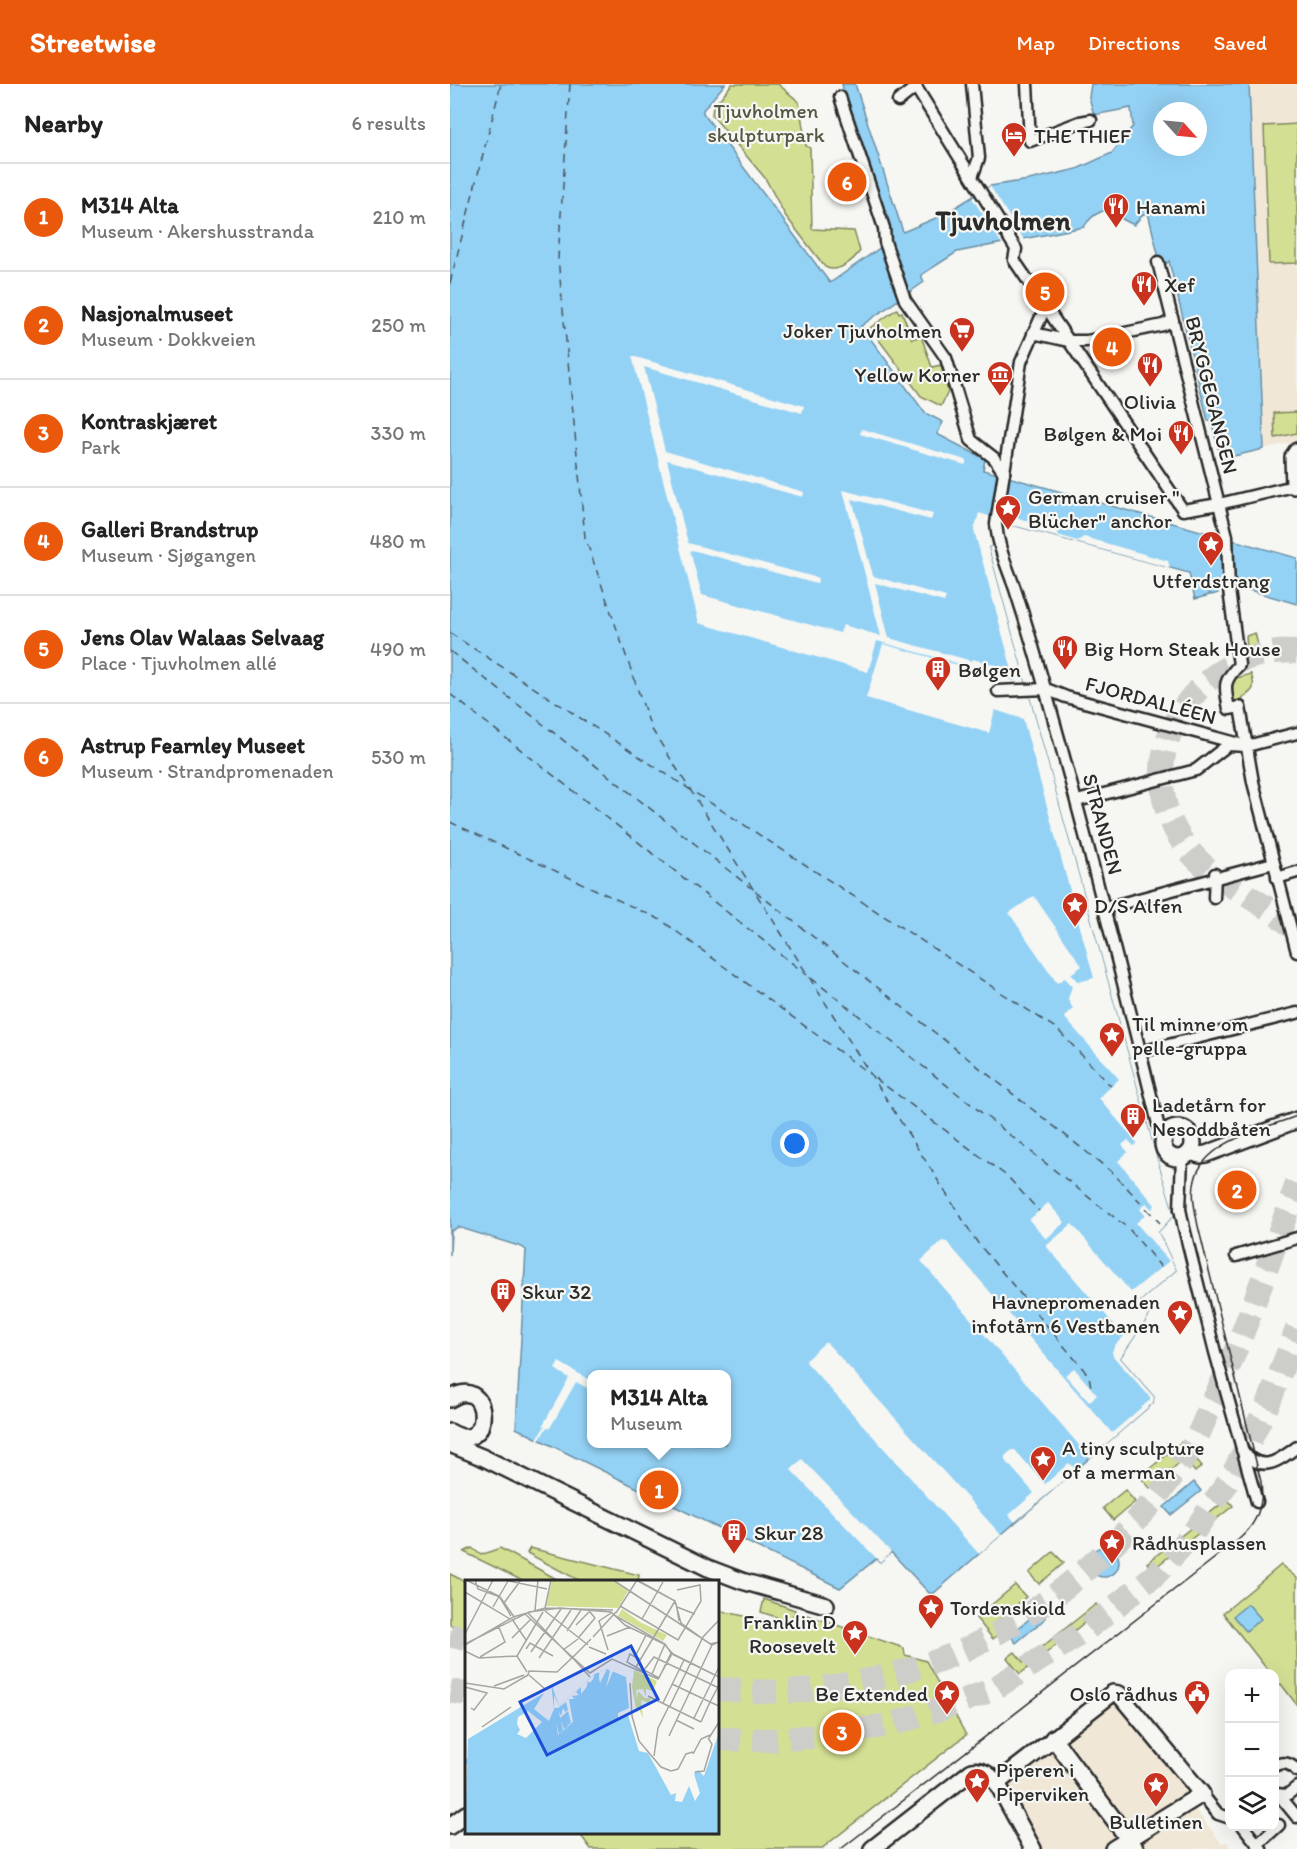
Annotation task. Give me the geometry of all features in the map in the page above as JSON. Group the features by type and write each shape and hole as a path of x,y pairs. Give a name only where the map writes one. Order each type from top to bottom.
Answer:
{"street":[{"path":"972,84 979,158 972,177"},
{"path":"1027,84 1026,100 1030,141 1091,120"},
{"path":"898,100 915,86 1016,249 1014,260 1183,510 1296,486 1293,457 1297,451"},
{"path":"840,98 884,228 885,242 905,300 946,358 971,440 994,458 1004,473"},
{"name":"BRYGGEGANGEN","path":"1158,262 1227,538 1229,584 1239,665 1229,675 1225,685 1229,709 1240,707 1247,746"},
{"name":"STRANDEN","path":"1045,308 1021,362 996,524 998,544 1046,689 1105,908 1159,1128 1164,1137"},
{"path":"1033,333 1069,341 1087,341 1173,321"},
{"path":"998,690 1046,689"},
{"name":"FJORDALLÉEN","path":"1046,689 1066,697 1247,746"},
{"path":"1077,801 1196,770 1228,746 1247,746 1297,733"},
{"path":"1247,746 1253,782 1297,952"},
{"path":"1105,908 1215,876 1273,863"},
{"path":"1277,878 1297,872"},
{"path":"1214,898 1215,876"},
{"path":"1140,1052 1297,1013"},
{"path":"1257,1502 1180,1209 1186,1154 1193,1142 1192,1137 1181,1128 1171,1129 1163,1142 1165,1151 1173,1157 1186,1154 1200,1155 1297,1120"},
{"path":"1236,1257 1297,1238"},
{"path":"450,1399 460,1394 473,1397 478,1401 484,1413 481,1426 471,1434 459,1436 450,1432"},
{"path":"450,1444 484,1458 708,1568 753,1584 826,1605"},
{"path":"1242,1449 1256,1462 1270,1464 1297,1447"},
{"path":"997,1782 1110,1695 1117,1693 1125,1699 1218,1814 1225,1816"},
{"path":"1053,1738 1132,1844"},
{"path":"1279,1765 1289,1764 1297,1771"},
{"path":"872,1849 972,1771 977,1770 986,1773 997,1782 1033,1849"},
{"path":"1279,1794 1287,1795 1297,1787"},
{"path":"1113,1849 1132,1844 1202,1794"},
{"path":"1279,1796 1297,1817"},
{"path":"450,1826 465,1815"},
{"path":"1246,1831 1259,1847 1274,1831"}],"shaded area":[{"path":"1249,84 1297,84 1297,441 1264,449"},
{"path":"1110,1695 1202,1794 1190,1802 1221,1843 1228,1842 1229,1849 1033,1849 1002,1791 1007,1775"}],"green space":[{"name":"Tjuvholmen skulpturpark","path":"732,84 778,84 799,102 806,146 810,148 812,229 854,231 860,251 840,268 825,267 785,215 765,178 712,115 713,107"},
{"path":"1297,124 1297,263 1269,264 1264,126"},
{"path":"897,309 899,313 902,312 912,339 921,336 932,367 941,365 948,392 941,406 921,396 870,328"},
{"path":"1297,412 1297,433 1275,438 1274,413"},
{"path":"1255,633 1262,661 1245,663 1240,652 1247,647 1246,636"},
{"path":"1251,674 1252,690 1238,701 1233,701 1229,680"},
{"path":"1181,1442 1202,1466 1195,1472 1184,1459 1150,1488 1140,1477"},
{"path":"1218,1487 1233,1506 1152,1570 1147,1563 1221,1504 1211,1491"},
{"path":"1125,1490 1135,1502 1113,1520 1103,1508"},
{"path":"472,1548 481,1555 500,1548 558,1580 521,1580 464,1552"},
{"path":"530,1548 639,1575 638,1580 578,1580 527,1553"},
{"path":"1053,1552 1064,1563 1039,1584 1029,1573"},
{"path":"1281,1565 1297,1578 1297,1705 1281,1684 1279,1685 1279,1669 1267,1669 1223,1613"},
{"path":"450,1574 465,1582 465,1630 450,1625"},
{"path":"1015,1585 1026,1597 992,1625 999,1634 993,1639 976,1618"},
{"path":"764,1599 795,1610 791,1622 761,1612"},
{"path":"1096,1604 1100,1610 1020,1674 1007,1658 1015,1652 1023,1662"},
{"path":"718,1610 803,1629 807,1615 904,1648 905,1655 926,1661 966,1735 821,1849 591,1849 582,1837 586,1834 718,1834"}],"water":[{"path":"450,84 725,84 703,110 703,113 830,283 891,240 841,92 842,84 855,84 903,232 943,215 990,186 1077,169 1112,153 1133,126 1131,108 1094,115 1089,97 1091,84 1249,84 1264,449 1221,459 1211,420 1208,421 1169,261 1166,264 1160,262 1148,213 1143,214 1134,225 1122,219 1124,207 1112,209 1096,214 1084,227 957,252 921,275 924,282 861,326 925,413 943,422 937,434 985,459 983,470 1297,558 1297,604 1217,582 1218,593 1212,595 1209,592 1210,595 1195,599 1189,573 1016,526 1000,524 1004,543 988,547 1174,1215 1158,1232 1176,1270 1140,1301 1150,1314 1120,1358 1154,1397 1153,1403 934,1593 929,1593 891,1552 880,1562 876,1559 840,1588 516,1428 526,1250 458,1227 451,1231 450,1255"},
{"path":"1194,1482 1201,1491 1171,1515 1164,1507"},
{"path":"1104,1547 1110,1548 1118,1556 1118,1568 1110,1576 1104,1577 1098,1576 1090,1568 1089,1562 1090,1556 1098,1548"},
{"path":"1248,1604 1261,1619 1246,1631 1233,1616"},
{"path":"1040,1610 1046,1618 1016,1643 1010,1635"}],"pier":[{"path":"990,186 1026,243 1004,247 972,198"},
{"path":"632,356 804,406 802,413 644,367 665,451 804,492 803,497 667,460 688,543 818,578 817,584 692,550 690,551 702,595 840,633 843,625 881,636 843,490 933,514 931,520 852,499 873,576 946,597 944,602 875,583 889,638 1012,670 974,530 979,513 989,516 989,519 1000,525 1004,543 988,547 1174,1215 1158,1232 1176,1270 1140,1301 1150,1314 1120,1358 1154,1397 1153,1403 1090,1458 921,1261 942,1241 947,1242 1112,1433 1150,1400 1150,1397 1113,1356 1115,1345 1124,1336 1046,1246 1072,1224 1131,1292 1169,1261 1136,1223 1145,1215 1140,1209 1146,1203 1152,1209 1155,1205 1118,1161 1128,1152 1122,1145 1128,1140 1134,1146 1137,1143 1099,1098 1119,1079 1064,1017 1073,1009 1068,999 1072,986 1065,978 1057,983 1009,913 1034,896 1082,966 1071,974 1078,982 1094,978 1023,719 995,710 989,733 866,698 883,644 1015,681 877,641 868,672 699,623"},
{"path":"862,429 966,460 966,463 965,465 860,434"},
{"path":"1010,516 1059,530 1058,535 1077,541 1084,537 1168,561 1170,568 1016,526 1008,526"},
{"path":"1048,1203 1065,1222 1046,1239 1029,1220"},
{"path":"824,1343 827,1343 1001,1535 979,1554 806,1362"},
{"path":"559,1362 587,1379 587,1388 576,1382 550,1428 547,1427 539,1441 537,1439 545,1426 543,1425 569,1378 555,1369"},
{"path":"1074,1368 1097,1395 1089,1402 1065,1375"},
{"path":"1015,1450 1045,1484 1069,1463 1076,1470 1015,1522 1009,1515 1034,1493 1005,1460 1005,1456"},
{"path":"802,1459 891,1552 880,1562 791,1470"}],"ferry route":[{"path":"450,283 501,84"},
{"path":"570,84 558,258 585,537 651,728 977,1242 1089,1376 1091,1387"},
{"path":"450,633 1057,1029 1111,1086"},
{"path":"450,651 751,888"},
{"path":"450,694 807,975"},
{"path":"450,822 661,920 871,1075"},
{"path":"755,891 1112,1172 1160,1223"},
{"path":"811,978 1129,1229 1161,1267"},
{"path":"875,1078 1008,1177 1039,1211"}],"tunnel":[{"path":"1297,652 1262,654 1230,666 1203,685 1182,710 1168,740 1162,772 1166,805 1180,838 1191,853 1219,878 1267,908 1297,931"},
{"path":"718,1689 774,1692 808,1690 870,1680 931,1663 1001,1631 1063,1589 1092,1565 1145,1511 1194,1443 1246,1325 1297,1184"},
{"path":"718,1739 771,1740 830,1735 888,1725 992,1690 1083,1632 1155,1575 1191,1536 1232,1476 1270,1400 1297,1329"},
{"path":"450,1635 465,1639"},
{"path":"450,1691 465,1694"}],"tram line":[{"path":"841,1849 1238,1540 1250,1528 1260,1507 1261,1482 1198,1226 1193,1191 1201,1167 1210,1155 1237,1138 1297,1116"}],"place":[{"name":"THE THIEF","path":"1014,158"},
{"name":"Astrup Fearnley Museet","path":"847,182"},
{"name":"Hanami","path":"1116,229"},
{"name":"Jens Olav Walaas Selvaag","path":"1045,292"},
{"name":"Xef","path":"1144,307"},
{"name":"Galleri Brandstrup","path":"1112,347"},
{"name":"Joker Tjuvholmen","path":"962,353"},
{"name":"Olivia","path":"1150,388"},
{"name":"Yellow Korner","path":"1000,397"},
{"name":"Bølgen & Moi","path":"1181,456"},
{"name":"German cruiser \" Blücher\" anchor","path":"1008,531"},
{"name":"Utferdstrang","path":"1211,567"},
{"name":"Big Horn Steak House","path":"1065,671"},
{"name":"Bølgen","path":"938,692"},
{"name":"D/S Alfen","path":"1075,928"},
{"name":"Til minne om pelle-gruppa","path":"1112,1058"},
{"name":"Ladetårn for Nesoddbåten","path":"1133,1139"},
{"name":"Nasjonalmuseet","path":"1237,1190"},
{"name":"Skur 32","path":"503,1314"},
{"name":"Havnepromenaden infotårn 6 Vestbanen","path":"1180,1336"},
{"name":"A tiny sculpture of a merman","path":"1043,1482"},
{"name":"M314 Alta","path":"659,1490"},
{"name":"Skur 28","path":"734,1555"},
{"name":"Rådhusplassen","path":"1112,1565"},
{"name":"Tordenskiold","path":"931,1630"},
{"name":"Franklin D Roosevelt","path":"855,1656"},
{"name":"Be Extended","path":"947,1716"},
{"name":"Oslo rådhus","path":"1197,1716"},
{"name":"Kontraskjæret","path":"842,1732"},
{"name":"Piperen i Piperviken","path":"977,1804"},
{"name":"Bulletinen","path":"1156,1808"}],"district":[{"name":"Tjuvholmen","path":"1003,220"}]}
